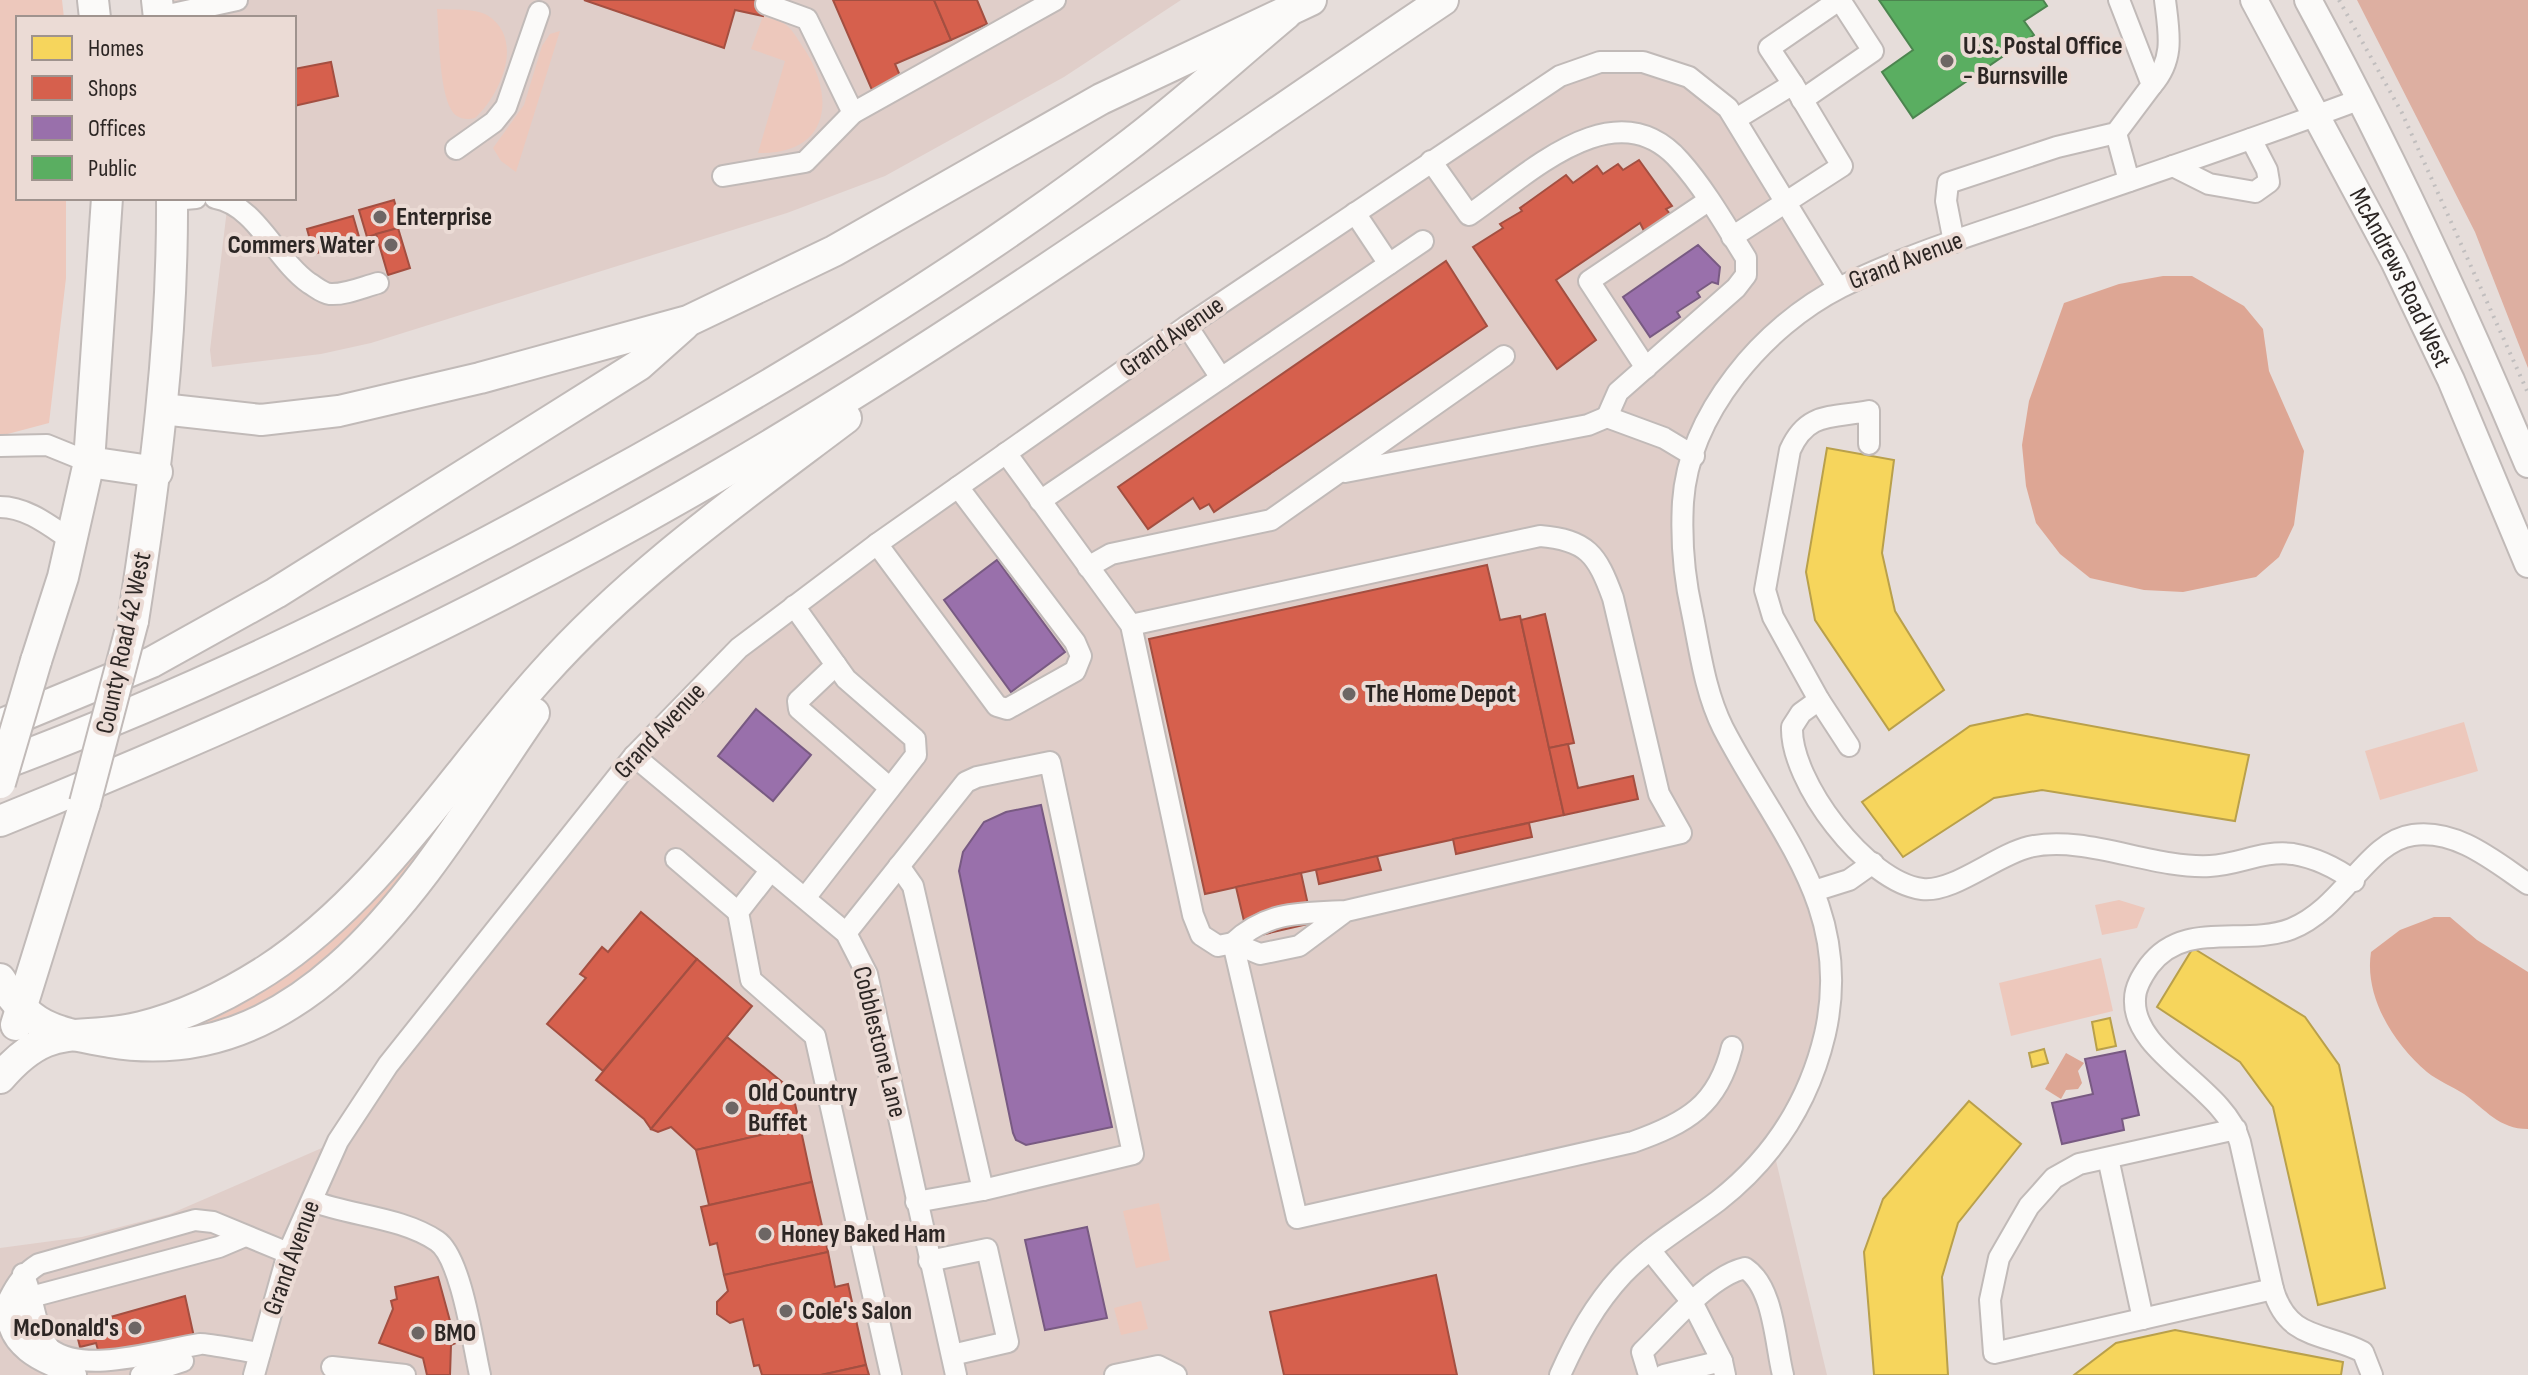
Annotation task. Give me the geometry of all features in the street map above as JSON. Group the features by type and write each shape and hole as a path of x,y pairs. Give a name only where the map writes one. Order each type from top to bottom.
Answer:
{"highway":[{"path":"0,821 275,704 519,587 767,447 1023,284 1443,0"},
{"path":"162,409 261,420 339,411 480,378 688,321 834,251 1101,99 1299,7"},
{"path":"0,765 191,685 363,606 704,424 1005,235 1127,147 1299,7"},
{"path":"0,783 71,540 89,462 107,200"},
{"name":"County Road 42 West","path":"0,1075 100,757 133,621 157,472 180,200"},
{"path":"0,1075 33,1045 67,1034 141,1027 204,1005 266,971 319,932 367,884 541,676 618,599 695,533 1023,284"},
{"path":"0,725 152,662 276,593 639,365 688,321"},
{"path":"89,462 157,472"},
{"path":"0,979 21,1010 45,1028 67,1034 153,1046 213,1040 256,1023 354,956 413,888 552,686 618,599"}],"main road":[{"name":"McAndrews Road West","path":"2254,0 2318,115 2445,367 2528,564"},
{"name":"McAndrews Road West","path":"2308,0 2361,99 2466,316 2528,464"}],"street":[{"path":"158,12 237,0"},
{"path":"723,176 805,162 853,113 1055,0"},
{"path":"1732,237 1842,166 1797,92 1769,48 1839,0 1873,51 1797,92 1736,119"},
{"path":"2119,0 2152,85"},
{"path":"1954,242 1946,201 1948,183 2057,147 2116,133 2166,69 2170,43 2165,0"},
{"path":"766,4 807,19 853,113"},
{"path":"456,149 494,122 506,107 539,12"},
{"name":"Grand Avenue","path":"254,1375 288,1253 338,1141 388,1065 634,756 739,648 877,544 1187,326 1560,76 1600,62 1643,62 1689,77 1728,108 1736,119 1838,288 1954,242 2361,99"},
{"path":"1431,161 1469,215 1570,146 1594,135 1622,131 1643,133 1681,162 1708,201 1746,258 1746,275 1736,288 1618,392 1607,417"},
{"path":"2116,133 2129,181"},
{"path":"2173,166 2209,184 2255,192 2269,182 2263,158 2251,139"},
{"path":"228,200 247,215 290,270 326,294 342,294 378,283"},
{"path":"1646,368 1589,281 1708,201"},
{"path":"1355,213 1389,264"},
{"path":"1040,501 1423,241"},
{"path":"1560,1375 1597,1305 1626,1271 1755,1169 1787,1128 1811,1080 1826,1030 1828,948 1814,891 1798,853 1733,747 1709,689 1689,597 1684,557 1683,499 1694,456 1712,413 1729,384 1778,331 1838,288"},
{"path":"1187,326 1221,378"},
{"path":"1088,567 1111,554 1271,520 1504,356"},
{"path":"1849,746 1819,700 1773,617 1765,590 1790,450 1799,430 1808,422 1869,411 1869,444"},
{"path":"1340,474 1588,425 1607,417 1664,438 1694,456"},
{"path":"0,446 47,445 89,462"},
{"path":"1006,453 1131,625 1193,915 1201,935 1218,946 1233,943 1254,924 1295,913 1346,911 1681,833 1659,794 1613,598 1604,572 1588,549 1569,538 1540,536 1131,625"},
{"path":"877,544 997,706 1007,709 1075,671 1081,656 1075,642 958,487"},
{"path":"0,507 12,507 33,515 71,540"},
{"path":"794,606 846,679 915,739 916,755 805,898"},
{"path":"836,665 798,701 799,709 890,788"},
{"path":"1819,700 1801,713 1792,727 1799,766 1813,796 1873,863 1903,883 1924,890 1945,885 2012,852 2038,846 2210,866 2277,853 2322,861 2354,881"},
{"name":"Cobblestone Lane","path":"634,756 846,933 867,974 954,1365"},
{"path":"846,933 966,782 1050,762 1133,1154 983,1190 916,1202"},
{"path":"2372,1375 2363,1352 2351,1346 2323,1341 2290,1322 2277,1306 2236,1129 2215,1098 2178,1067 2148,1034 2134,1000 2142,976 2160,953 2185,940 2208,935 2263,936 2290,929 2321,913 2386,844 2405,836 2425,834 2474,848 2528,884"},
{"path":"676,859 738,912 751,980 815,1036 891,1375"},
{"path":"1814,891 1849,880 1873,863"},
{"path":"899,866 913,886 983,1190"},
{"path":"738,912 771,870"},
{"path":"1233,943 1260,954 1299,946 1346,911"},
{"path":"1233,943 1297,1218 1618,1145 1663,1131 1711,1098 1725,1075 1732,1047"},
{"path":"2236,1129 2079,1164 2054,1178 2012,1234 1999,1258 1991,1294 1994,1353 2273,1289"},
{"path":"2108,1158 2143,1319"},
{"path":"312,1201 412,1229 438,1242 452,1260 480,1375"},
{"path":"76,1375 29,1358 4,1333 1,1323 4,1308 23,1274 39,1264 195,1220 213,1222 288,1253"},
{"path":"31,1297 219,1247 245,1236"},
{"path":"929,1261 987,1249 1008,1342 954,1365"},
{"path":"1650,1250 1692,1302 1724,1368 1664,1375"},
{"path":"1649,1375 1642,1352 1692,1302 1732,1271 1745,1268 1757,1276 1783,1375"},
{"path":"23,1274 50,1349"},
{"path":"23,1274 19,1299 22,1327 36,1342 73,1365 96,1370 204,1343 219,1349 260,1353"},
{"path":"141,1375 219,1349"},
{"path":"332,1367 405,1375"},
{"path":"1115,1375 1162,1372"}],"path":[{"path":"2339,0 2402,113 2528,393"}],"shaded area":[{"path":"0,0 62,0 64,16 16,16 16,200 66,200 66,278 49,423 0,436"},
{"path":"157,0 1181,0 1064,77 885,176 787,213 371,343 321,354 212,367 210,350 228,201 224,200 296,200 296,16 159,16"},
{"path":"2357,0 2528,0 2528,368 2475,232"},
{"path":"437,9 469,10 487,15 499,25 505,38 507,52 500,82 475,118 457,116 448,102 440,62"},
{"path":"763,16 789,27 805,50 821,88 822,106 812,135 799,145 781,151 758,153 785,61 751,49"},
{"path":"560,31 516,172 501,161 493,148 524,105 542,46 550,34"},
{"path":"1643,62 1728,108 1838,288 1729,384 1683,499 1709,689 1824,925 1826,1030 1773,1148 1827,1375 0,1375 0,1248 82,1237 170,1214 338,1141 446,993 739,648 1560,76"},
{"path":"2163,276 2192,276 2244,306 2263,329 2269,371 2304,451 2294,525 2279,557 2256,577 2183,592 2144,590 2090,578 2060,554 2036,523 2026,486 2022,445 2029,401 2064,303 2119,284"},
{"path":"2464,722 2478,771 2380,800 2365,751"},
{"path":"460,788 466,793 364,932 260,1011 180,1029 289,970 327,944 389,881"},
{"path":"2119,900 2145,908 2137,928 2102,935 2095,905"},
{"path":"2434,917 2450,917 2477,940 2528,972 2528,1129 2501,1122 2464,1094 2427,1072 2403,1047 2384,1018 2372,985 2371,952 2400,930"},
{"path":"2101,958 2113,1011 2011,1036 1999,983"},
{"path":"2066,1053 2084,1063 2078,1071 2082,1083 2078,1089 2066,1090 2061,1099 2045,1089"},
{"path":"1159,1203 1170,1260 1136,1268 1123,1211"},
{"path":"1141,1301 1148,1329 1121,1335 1114,1308"}],"building: Homes":[{"path":"1827,448 1894,460 1882,553 1895,611 1944,690 1889,730 1815,620 1806,572"},
{"path":"2027,714 2249,755 2235,821 2042,790 1994,798 1903,857 1862,802 1970,726"},
{"path":"2193,948 2305,1017 2339,1065 2385,1288 2318,1305 2273,1107 2240,1062 2157,1007"},
{"path":"2110,1018 2116,1046 2097,1050 2092,1022"},
{"path":"2044,1049 2048,1063 2032,1067 2029,1053"},
{"path":"1969,1101 2021,1144 1958,1223 1942,1277 1948,1375 1874,1375 1864,1252 1883,1199"},
{"path":"2175,1330 2343,1362 2341,1375 2074,1375 2116,1343"}],"building: Shops":[{"path":"584,0 767,0 763,16 735,10 724,48"},
{"path":"833,0 934,0 951,40 895,64 901,78 872,90"},
{"path":"934,0 977,0 987,24 951,40"},
{"path":"331,62 338,96 296,106 296,69"},
{"path":"1639,160 1672,206 1666,209 1670,214 1644,231 1640,223 1556,280 1596,340 1557,369 1473,247 1503,228 1500,224 1522,211 1520,208 1566,175 1573,183 1597,166 1603,174 1618,164 1623,170"},
{"name":"Enterprise","path":"394,200 402,227 367,237 359,210"},
{"path":"353,216 360,240 314,254 307,229"},
{"name":"Commers Water","path":"398,228 410,268 388,275 376,234"},
{"path":"1446,261 1487,326 1214,512 1209,504 1200,509 1193,498 1148,529 1118,487"},
{"name":"The Home Depot","path":"1487,565 1500,620 1520,616 1564,815 1205,894 1149,639"},
{"path":"1545,614 1574,743 1549,748 1521,620"},
{"path":"1568,744 1578,788 1633,776 1638,799 1564,815 1549,748"},
{"path":"1529,823 1532,837 1456,854 1453,839"},
{"path":"1377,856 1381,870 1319,884 1316,870"},
{"path":"1301,873 1312,923 1248,938 1236,887"},
{"path":"641,912 697,959 603,1071 547,1024 586,978 580,974 602,947 608,952"},
{"path":"697,959 752,1006 651,1129 644,1119 596,1080"},
{"name":"Old Country Buffet","path":"727,1037 792,1090 800,1126 696,1150 671,1127 658,1132 651,1129"},
{"path":"800,1126 812,1182 709,1205 696,1150"},
{"name":"Honey Baked Ham","path":"812,1182 828,1252 724,1275 717,1243 710,1245 701,1207"},
{"name":"Cole's Salon","path":"828,1252 835,1287 848,1284 866,1365 821,1375 762,1375 759,1365 754,1366 743,1319 730,1323 717,1314 717,1302 728,1291 724,1275"},
{"path":"1436,1275 1457,1375 1284,1375 1270,1312"},
{"name":"BMO","path":"438,1277 456,1343 451,1345 450,1375 427,1375 423,1358 379,1343 393,1309 391,1301 397,1299 395,1287"},
{"name":"McDonald's","path":"185,1296 194,1337 100,1357 96,1343 80,1347 75,1327"},
{"path":"866,1365 869,1375 821,1375"}],"building: Offices":[{"path":"1698,245 1720,267 1718,284 1712,282 1697,292 1700,297 1677,312 1680,317 1650,337 1623,297"},
{"path":"997,560 1065,652 1011,692 944,600"},
{"path":"756,709 811,755 773,801 718,756"},
{"path":"1041,805 1112,1127 1026,1145 1016,1140 1013,1133 959,871 963,852 984,822 1006,812"},
{"path":"2125,1051 2139,1115 2122,1119 2124,1130 2062,1144 2052,1103 2093,1094 2085,1059"},
{"path":"1087,1227 1107,1318 1045,1330 1025,1240"}],"building: Public":[{"name":"U.S. Postal Office - Burnsville","path":"1879,0 2043,0 2047,6 2024,21 2034,35 1913,118 1882,72 1913,50"}],"place":[{"name":"U.S. Postal Office - Burnsville","path":"1947,61"},
{"name":"Enterprise","path":"380,217"},
{"name":"Commers Water","path":"391,245"},
{"name":"The Home Depot","path":"1349,694"},
{"name":"Old Country Buffet","path":"732,1108"},
{"name":"Honey Baked Ham","path":"765,1234"},
{"name":"Cole's Salon","path":"786,1311"},
{"name":"McDonald's","path":"135,1328"},
{"name":"BMO","path":"418,1333"}]}
